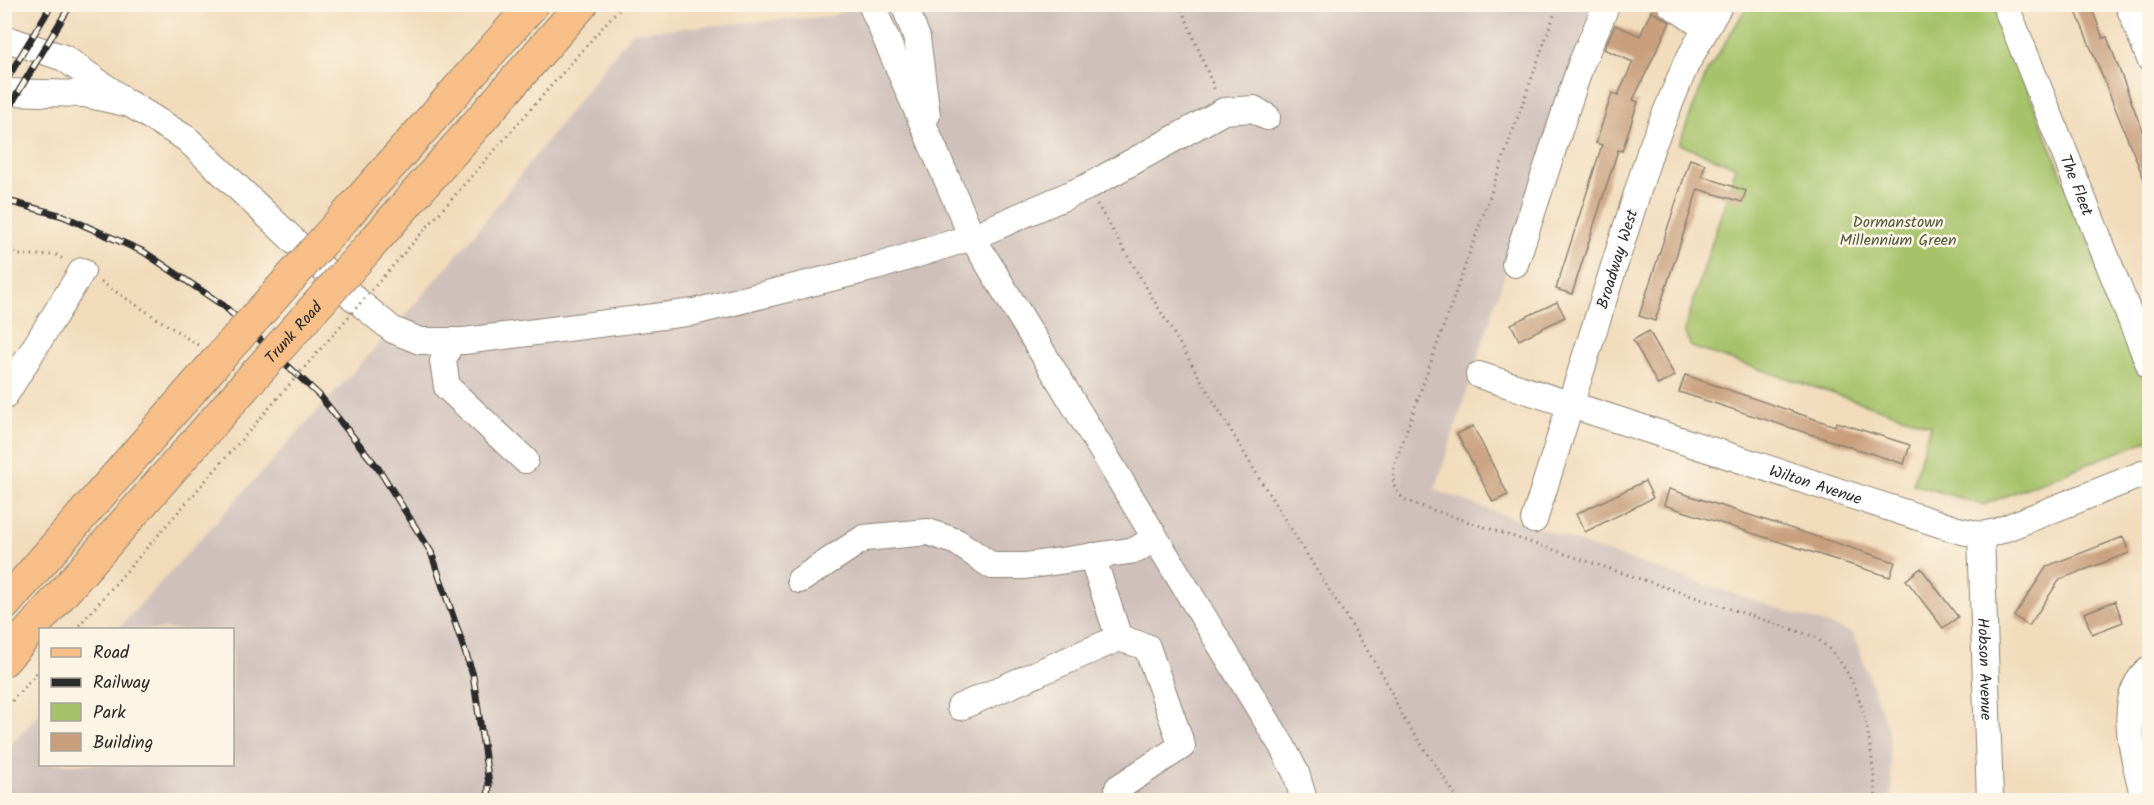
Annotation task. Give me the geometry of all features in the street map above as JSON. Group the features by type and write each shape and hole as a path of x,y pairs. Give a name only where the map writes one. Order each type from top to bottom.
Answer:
{"main road":[{"path":"4,605 213,353 342,220 533,4"},
{"name":"Trunk Road","path":"4,660 368,248 595,7"}],"street":[{"path":"871,4 972,237 1282,746 1296,773 1304,801"},
{"path":"904,4 917,38 931,142"},
{"path":"1515,264 1581,64 1607,4"},
{"path":"1670,4 1706,28"},
{"name":"Broadway West","path":"1534,520 1651,149 1675,87 1720,4"},
{"name":"The Fleet","path":"2005,4 2141,324 2150,367"},
{"path":"2128,4 2150,59"},
{"path":"4,38 64,58 130,104 187,139 355,299 393,330 420,341 451,341 694,312 876,267 972,237 1087,187 1224,111 1254,109 1267,117"},
{"path":"4,92 86,94 130,104"},
{"path":"4,397 82,271"},
{"path":"451,341 443,361 443,376 447,387 525,460"},
{"name":"Wilton Avenue","path":"1479,375 1980,535"},
{"path":"1980,535 1996,532 2150,471"},
{"path":"800,580 864,538 928,532 957,542 992,566 1025,566 1136,550 1155,538"},
{"name":"Hobson Avenue","path":"1980,535 1990,801"},
{"path":"1092,556 1119,638"},
{"path":"960,707 1119,638 1147,647 1182,746 1118,788"},
{"path":"2144,801 2129,720 2137,686 2150,669"},
{"path":"1296,773 1320,801"}],"path":[{"path":"77,628 623,4"},
{"path":"1180,4 1224,111"},
{"path":"1558,4 1394,466 1392,481 1395,491 1406,501 1815,638 1832,649 1861,702 1870,737 1876,801"},
{"path":"595,7 614,14"},
{"path":"1087,187 1259,478 1384,677 1404,719 1459,801"},
{"path":"4,238 17,255 57,255 213,353"},
{"path":"4,710 39,670"}],"shaded area":[{"path":"862,4 1592,4 1435,490 1594,548 1853,633 1889,732 1892,800 5,800 4,752 39,714 39,766 234,766 234,628 119,628 410,310 469,241 632,32 831,16"}],"green space":[{"name":"Dormanstown Millennium Green","path":"1748,5 1994,5 2149,393 2149,440 1983,505 1913,484 1930,425 1691,347 1684,331 1736,167 1679,144 1707,72"}],"building":[{"path":"2073,4 2090,4 2103,38 2107,37 2150,151 2150,194"},
{"path":"1651,11 1670,22 1633,100 1638,102 1622,151 1618,150 1572,294 1556,289 1602,145 1596,143 1612,93 1618,95 1633,62 1604,49 1615,25 1640,36"},
{"path":"1690,159 1705,164 1702,176 1746,191 1742,202 1698,189 1655,321 1639,316"},
{"path":"1557,302 1565,317 1519,340 1511,324"},
{"path":"1649,331 1675,376 1658,385 1633,340"},
{"path":"1685,375 1835,426 1836,422 1910,445 1904,464 1679,392"},
{"path":"1473,426 1508,495 1493,502 1457,434"},
{"path":"1645,481 1653,498 1585,532 1576,514"},
{"path":"1669,489 1895,562 1890,577 1664,505"},
{"path":"2123,537 2129,553 2060,579 2029,626 2014,616 2047,566"},
{"path":"1921,568 1958,617 1943,628 1906,580"},
{"path":"2115,601 2123,622 2092,634 2084,613"}],"railway":[{"path":"4,84 52,4"},
{"path":"4,116 71,4"},
{"path":"4,200 63,216 144,252 224,306 320,396 378,468 431,552 473,675 489,784 488,800"}]}
